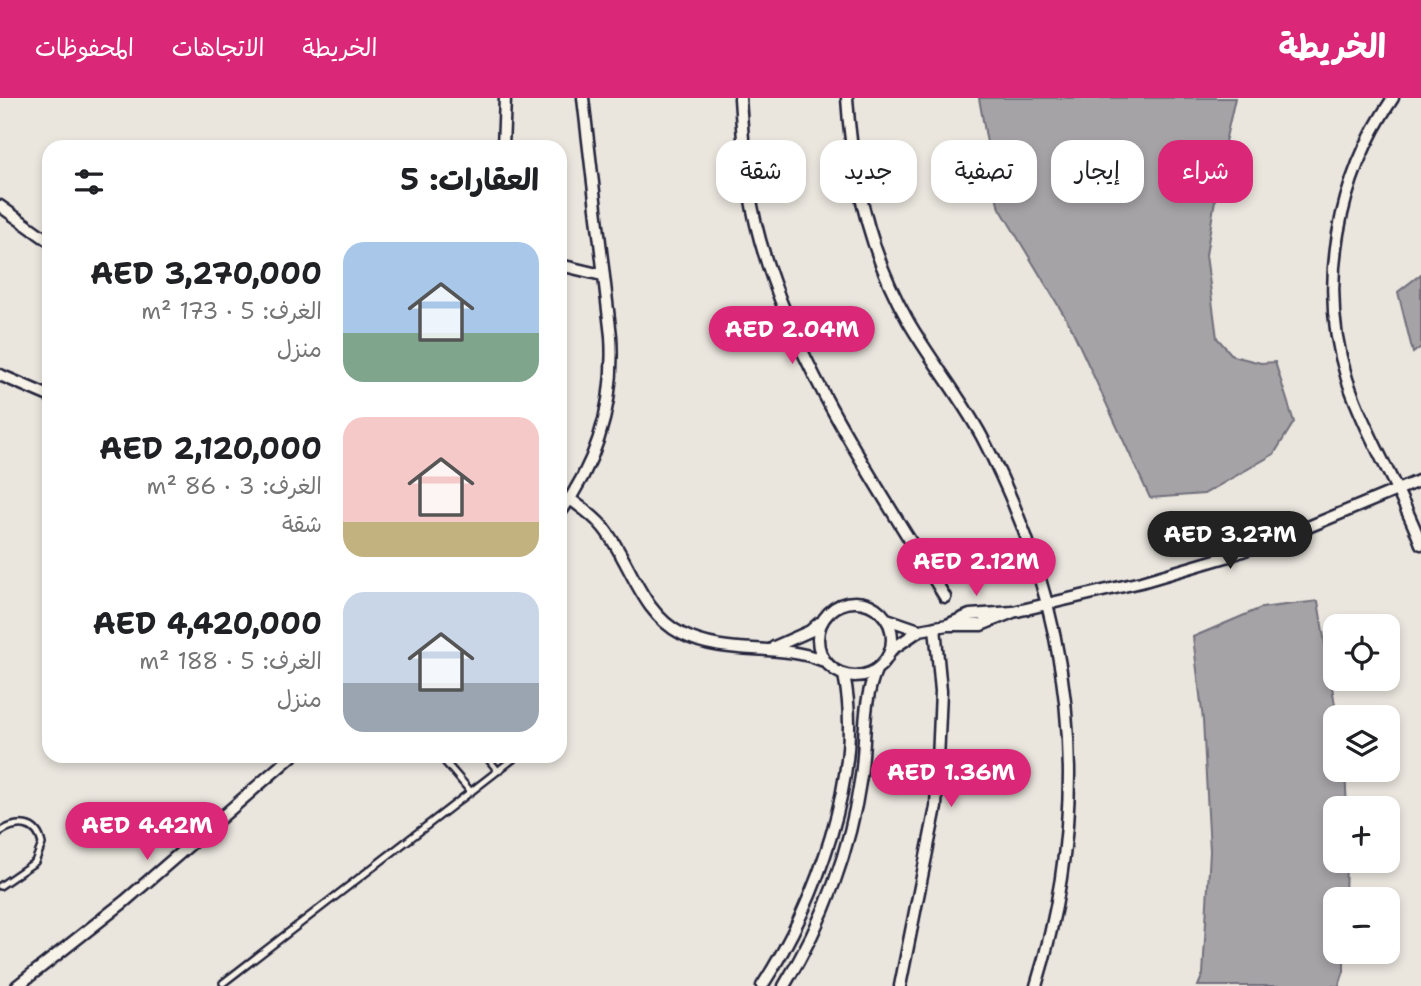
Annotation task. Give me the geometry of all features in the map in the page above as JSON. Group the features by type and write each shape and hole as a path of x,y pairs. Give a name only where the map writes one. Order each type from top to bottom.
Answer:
{"street":[{"path":"503,140 505,98"},
{"path":"567,503 597,447 610,393 611,346 583,98"},
{"path":"740,98 753,211 788,320 832,412 945,597"},
{"path":"847,98 860,196 883,268 908,321 971,417 1006,486 1031,543 1049,603 1065,691 1068,803 1060,887 1036,986"},
{"path":"1392,98 1363,151 1344,207 1336,253 1336,319 1342,360 1355,399 1421,544"},
{"path":"0,206 42,236"},
{"path":"567,267 602,275"},
{"path":"0,375 42,393"},
{"path":"784,986 819,922 843,858 861,776 869,694 876,670 891,650 920,630 947,625 979,613 1013,612 1141,582 1308,527 1421,480"},
{"path":"570,499 603,527 650,606 665,623 682,634 704,642 749,650 771,648 800,652 824,661 844,675 860,676 876,670"},
{"path":"771,648 810,631 841,604 857,602 873,607 902,626 920,630"},
{"path":"886,618 892,634 891,650"},
{"path":"822,621 817,637 824,661"},
{"path":"900,986 936,807 940,691 935,627"},
{"path":"762,986 805,907 833,831 846,747 848,698 844,675"},
{"path":"17,986 125,901 283,763"}],"lane":[{"path":"446,763 471,792"},
{"path":"492,763 498,771"},
{"path":"223,983 508,763"},
{"path":"0,832 15,824 27,825 38,832 42,844 34,862 0,886"}],"shaded area":[{"path":"979,98 1235,98 1225,140 1158,140 1158,203 1214,203 1206,255 1217,338 1233,356 1261,363 1275,362 1294,422 1274,454 1204,494 1150,498 1070,325 998,205 1037,203 1037,140 986,140"},
{"path":"1421,274 1421,347 1413,353 1398,292"},
{"path":"1318,601 1323,632 1323,691 1333,691 1335,705 1323,705 1323,782 1346,782 1346,796 1323,796 1323,873 1346,873 1345,887 1323,887 1323,964 1344,964 1339,986 1198,986 1203,974 1210,851 1203,720 1193,637 1261,608"}]}
